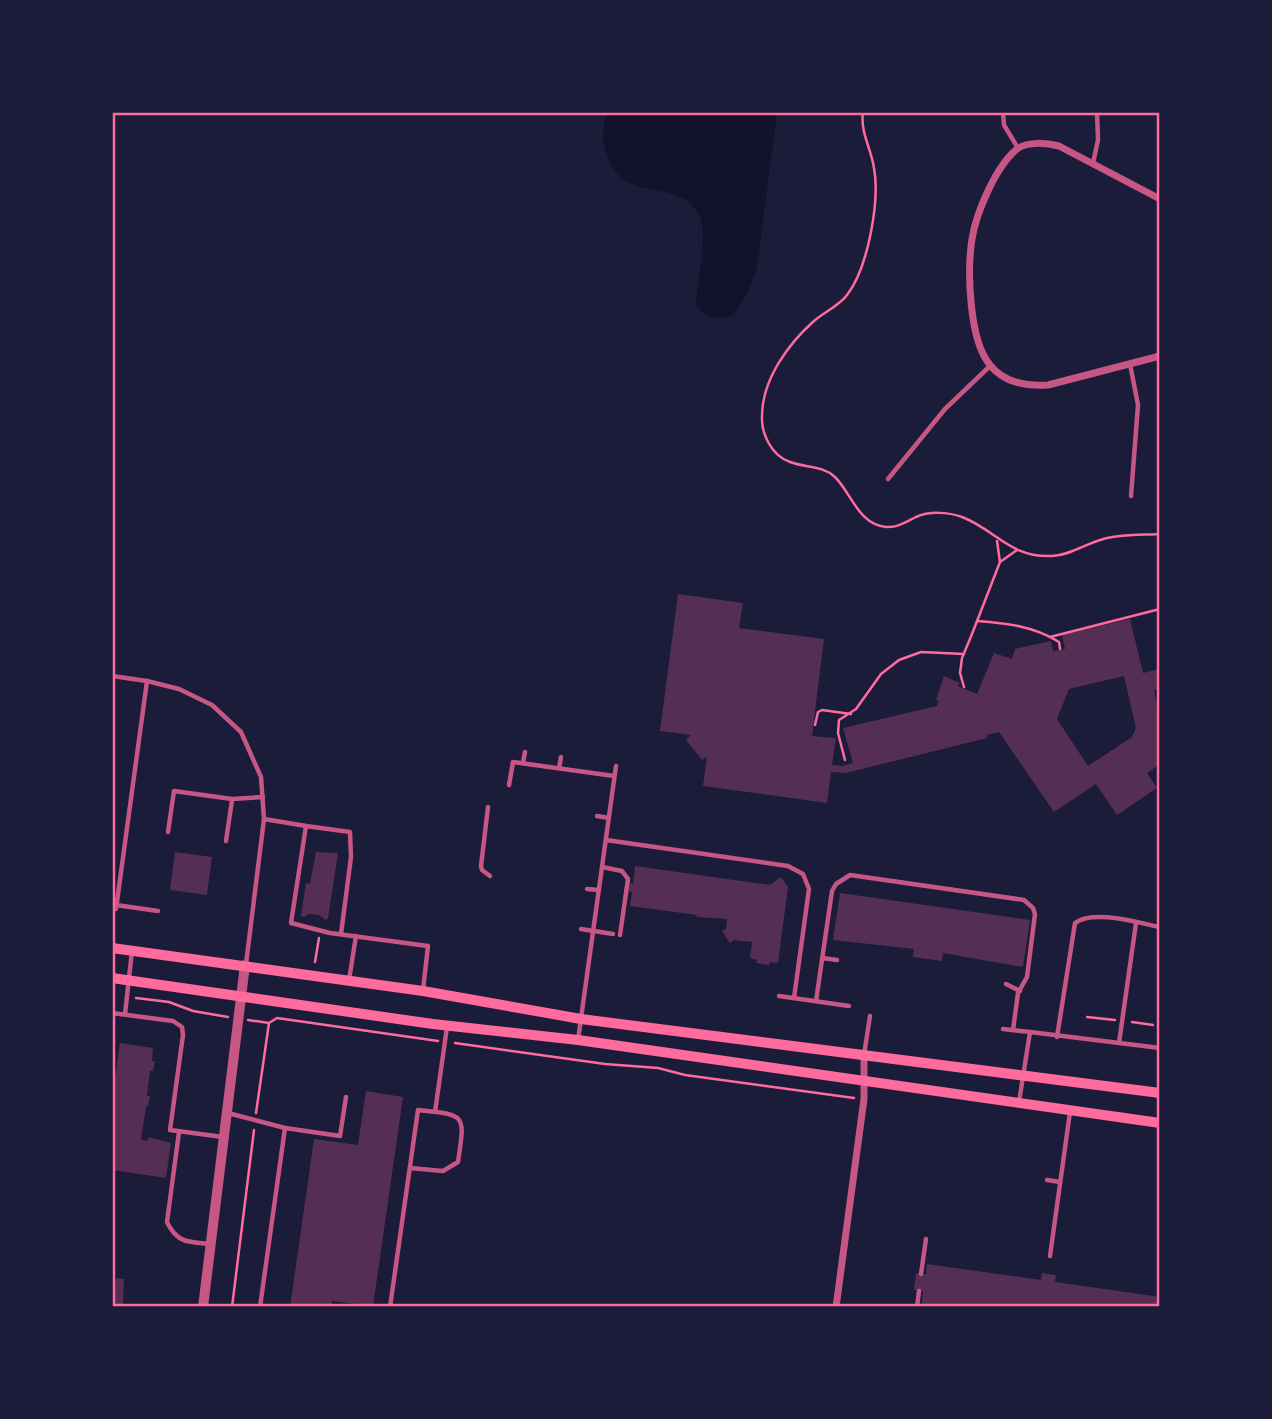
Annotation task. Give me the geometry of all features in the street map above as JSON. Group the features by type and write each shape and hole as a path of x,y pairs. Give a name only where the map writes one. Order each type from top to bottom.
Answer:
{"main road":[{"path":"112,947 423,991 581,1018 1160,1093"},
{"path":"112,978 447,1026 865,1080 1160,1123"}],"street":[{"path":"1160,199 1059,146 1048,143 1018,148 997,175 981,206 972,239 971,284 978,342 990,366 1009,379 1032,386 1048,385 1160,356"},
{"path":"203,1307 246,965"},
{"path":"836,1307 864,1099 864,1056"}],"lane":[{"path":"1003,112 1004,125 1018,148"},
{"path":"1093,164 1098,140 1097,112"},
{"path":"1130,363 1138,405 1131,496"},
{"path":"888,479 945,409 990,366"},
{"path":"112,676 179,689 212,705 241,732 261,777 264,819 246,965"},
{"path":"147,681 114,907 158,911"},
{"path":"523,763 525,752"},
{"path":"559,768 561,757"},
{"path":"509,785 513,762 614,776"},
{"path":"578,1041 616,766"},
{"path":"169,832 174,791 232,799 263,796"},
{"path":"226,841 232,799"},
{"path":"488,807 481,866 490,876"},
{"path":"597,816 609,818"},
{"path":"264,819 350,832 351,857 341,934"},
{"path":"306,825 291,923 341,934 428,946 423,991"},
{"path":"606,840 788,866 803,874 809,889 794,998"},
{"path":"602,867 622,871 628,879 620,935"},
{"path":"816,1001 832,891 836,884 850,875 1024,900 1033,908 1035,914 1027,977 1020,990 1013,1030"},
{"path":"587,889 599,890"},
{"path":"1057,1037 1076,923 1081,918 1093,916 1160,927"},
{"path":"1119,1044 1136,923"},
{"path":"581,929 613,934"},
{"path":"349,980 356,936"},
{"path":"125,1014 132,950"},
{"path":"822,958 837,960"},
{"path":"1006,984 1020,990"},
{"path":"779,996 849,1006"},
{"path":"112,1013 173,1021 181,1027 183,1035 170,1130 224,1137"},
{"path":"864,1056 870,1016"},
{"path":"435,1112 447,1026"},
{"path":"1003,1029 1160,1048"},
{"path":"1019,1104 1030,1032"},
{"path":"227,1112 285,1128 340,1136 346,1097"},
{"path":"390,1307 418,1110 454,1114 461,1119 463,1129 458,1162 443,1171 410,1168"},
{"path":"1050,1256 1070,1112"},
{"path":"260,1307 285,1128"},
{"path":"179,1132 167,1222 173,1235 186,1241 211,1244"},
{"path":"1047,1180 1060,1182"},
{"path":"921,1274 926,1239"},
{"path":"917,1307 919,1291"}],"path":[{"path":"863,112 863,132 874,166 876,183 872,228 867,249 847,296 808,327 787,350 774,373 763,406 765,439 775,452 789,462 824,469 834,476 858,510 874,524 900,526 928,513 959,516 1017,550 1052,556 1078,550 1107,538 1160,534"},
{"path":"964,687 960,673 964,654 1000,562 997,539"},
{"path":"1000,562 1017,550"},
{"path":"1051,637 1160,609"},
{"path":"977,621 1014,625 1051,637 1059,642 1060,649"},
{"path":"845,760 839,720 851,713 881,674 899,660 921,652 964,654"},
{"path":"815,725 818,712 822,710 851,713"},
{"path":"315,962 320,930"},
{"path":"127,997 169,1002 193,1011 238,1019 269,1023 277,1018 606,1064 658,1068 697,1077 864,1099"},
{"path":"232,1307 269,1023"}],"shaded area":[{"path":"606,112 777,112 757,268 746,296 732,316 711,317 696,304 703,246 700,217 692,205 681,197 641,187 617,174 604,144"}],"building":[{"path":"678,594 743,603 739,628 824,639 812,736 836,738 832,765 853,763 843,728 937,706 936,700 944,676 977,694 994,653 1012,659 1015,649 1051,641 1053,651 1065,649 1062,635 1130,619 1143,673 1160,669 1160,689 1154,690 1158,710 1160,709 1160,764 1147,773 1157,788 1117,815 1096,784 1054,812 999,732 987,735 987,738 846,773 831,772 827,803 703,786 707,756 702,760 686,740 691,735 660,731","holes":["1124,676 1136,728 1132,737 1088,766 1057,719 1069,689"]},
{"path":"175,852 212,857 207,895 170,890"},
{"path":"316,852 338,853 326,920 319,915 301,916 306,883 310,884"},
{"path":"635,866 770,885 781,877 788,887 778,963 756,963 757,960 750,958 752,942 734,940 730,943 722,931 726,929 727,919 696,917 697,915 630,906 630,883 633,884"},
{"path":"840,893 1030,920 1023,967 943,953 942,961 913,957 914,949 833,940"},
{"path":"120,1043 153,1048 152,1061 155,1061 153,1071 150,1071 147,1096 150,1096 141,1140 148,1141 148,1137 171,1143 166,1178 112,1170 112,1099"},
{"path":"366,1091 403,1097 373,1306 332,1301 331,1307 290,1307 314,1139 358,1145"},
{"path":"927,1264 1041,1280 1042,1273 1056,1275 1055,1282 1160,1297 1160,1307 921,1307 923,1291 914,1290 916,1273 926,1274"},
{"path":"116,1278 124,1279 123,1307 112,1307 112,1281 115,1282"}]}
